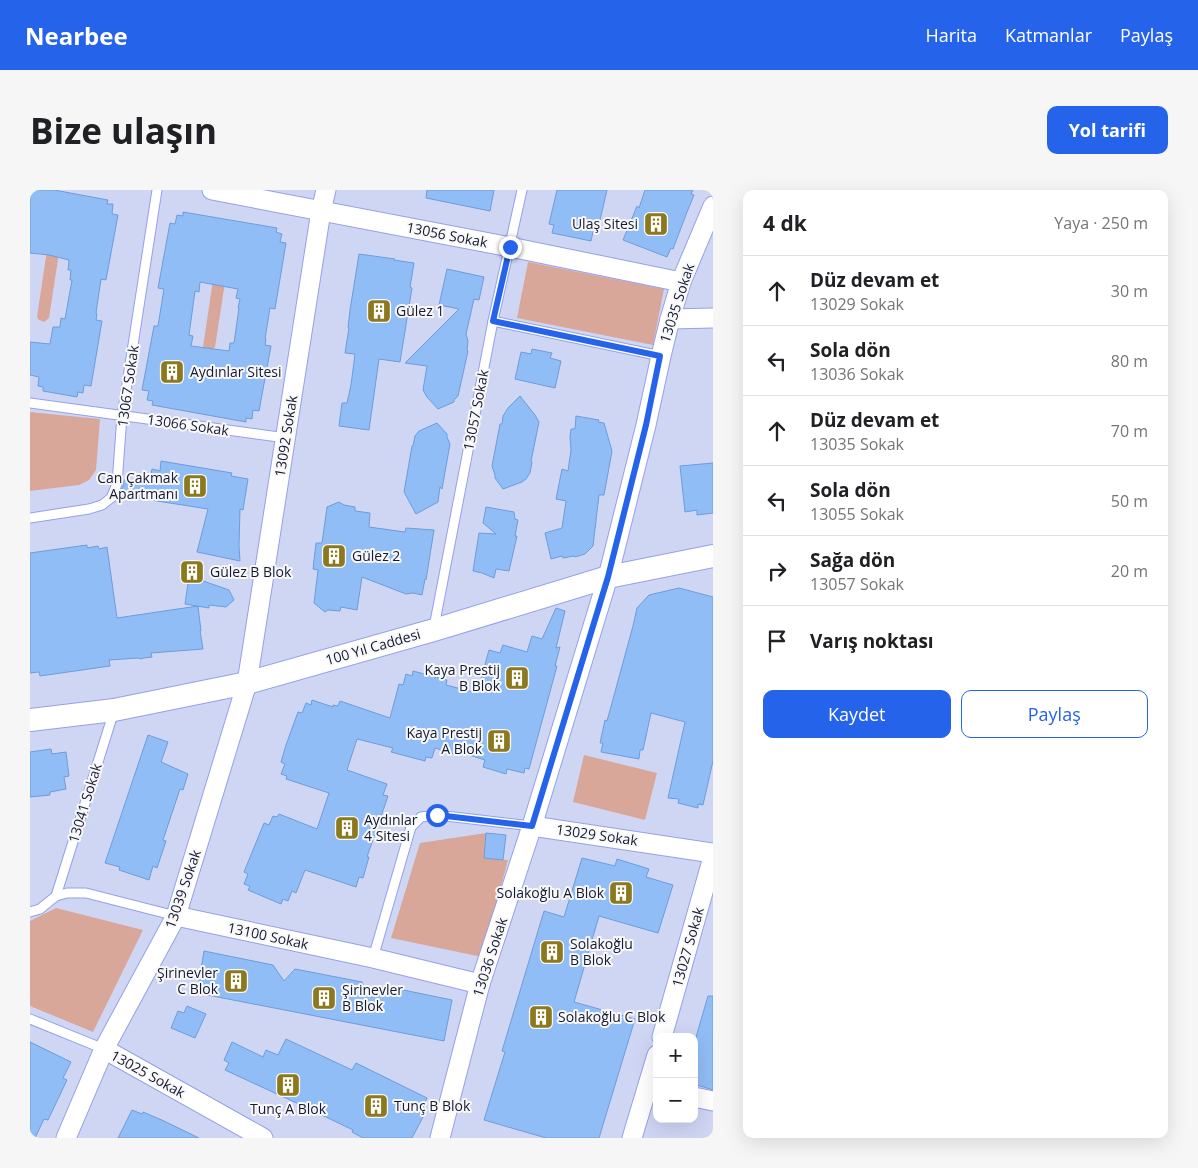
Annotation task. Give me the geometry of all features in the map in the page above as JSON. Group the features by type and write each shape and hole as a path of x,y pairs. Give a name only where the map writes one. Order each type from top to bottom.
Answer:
{"street":[{"name":"13056 Sokak","path":"212,190 681,282"},
{"name":"13092 Sokak","path":"247,683 321,211 326,190"},
{"name":"13035 Sokak","path":"608,577 670,319 681,282 713,206"},
{"path":"670,319 713,318"},
{"name":"100 Yıl Caddesi","path":"30,720 114,710 247,683 434,630 608,577 713,556"},
{"name":"13036 Sokak","path":"440,1138 480,984 532,826 608,577"},
{"name":"13039 Sokak","path":"66,1138 104,1049 176,916 247,683"},
{"name":"13029 Sokak","path":"532,826 713,853"},
{"name":"13027 Sokak","path":"663,1033 713,857"},
{"name":"13100 Sokak","path":"176,916 373,958 480,984"},
{"name":"13025 Sokak","path":"104,1049 263,1138"},
{"path":"632,1138 652,1087"},
{"path":"698,1098 713,1101"}],"lane":[{"name":"13067 Sokak","path":"30,518 88,509 102,505 111,498 116,484 122,416 157,190"},
{"name":"13057 Sokak","path":"434,630 493,321 522,190"},
{"path":"493,321 660,356"},
{"name":"13066 Sokak","path":"30,403 286,438"},
{"name":"13041 Sokak","path":"56,896 114,710"},
{"name":"13029 Sokak","path":"373,958 411,827 421,818 437,815 532,826"},
{"name":"13100 Sokak","path":"56,896 67,893 86,893 176,916"},
{"path":"30,912 40,909 56,896"},
{"name":"13025 Sokak","path":"30,1019 104,1049"}],"shaded area":[{"path":"48,243 60,246 49,318 44,322 37,317"},
{"path":"528,262 664,289 653,345 517,318"},
{"path":"214,273 226,276 215,347 210,351 204,350 203,347"},
{"path":"30,412 100,419 96,470 89,480 79,485 30,491"},
{"path":"584,755 657,773 645,820 573,802"},
{"path":"486,833 484,858 508,860 482,957 391,938 420,843"},
{"path":"56,908 143,930 93,1032 30,1006 30,921"}],"building":[{"path":"30,190 54,190 108,200 107,204 113,204 112,214 118,215 106,280 101,279 96,320 102,321 91,386 84,385 83,393 78,392 77,397 43,391 43,387 38,386 39,377 30,375 30,342 50,344 53,327 60,327 61,318 65,319 72,280 70,280 71,270 68,270 69,260 30,253"},
{"path":"427,190 494,190 490,211 426,198"},
{"path":"557,190 607,190 597,233 593,232 591,241 552,233 554,225 549,224"},
{"name":"Ulaş Sitesi","path":"645,190 693,190 691,194 694,195 673,249 671,248 667,257 623,240 637,206 639,208"},
{"path":"183,212 277,228 276,232 282,234 280,242 286,243 275,309 270,308 265,339 265,345 271,346 259,411 253,410 252,419 246,418 246,422 152,405 153,401 147,400 149,391 142,390 154,326 158,326 164,289 158,288 170,223 175,224 177,215 183,216","holes":["200,282 238,289 236,298 240,299 234,343 230,343 229,351 191,346 193,336 189,335 195,291 199,292"]},
{"name":"Gülez 1","path":"359,254 414,263 410,287 412,288 400,362 379,359 369,430 339,426 342,403 347,403 351,385 355,354 345,353"},
{"path":"447,269 484,277 479,300 474,299 466,334 468,351 458,396 454,402 438,409 423,390 427,366 405,363 459,309 439,305"},
{"path":"532,349 552,353 550,358 561,361 555,388 515,379 521,352 531,354"},
{"path":"520,396 539,422 530,473 522,482 503,489 495,478 492,466 503,416"},
{"path":"576,416 599,420 598,422 604,423 612,451 604,495 599,495 593,546 585,554 575,557 563,558 562,556 551,559 545,533 562,528 566,501 556,499 562,469 568,471 571,429 575,429"},
{"path":"437,423 447,434 450,444 442,489 440,487 438,502 416,514 404,492 412,446 415,436 419,431"},
{"path":"161,461 232,473 231,476 248,479 243,510 240,509 240,561 197,552 208,509 119,495 124,480 149,483 152,469 160,471"},
{"path":"713,463 713,513 697,515 697,510 685,512 680,466"},
{"path":"339,502 355,507 355,511 370,513 369,527 405,532 406,528 434,530 422,595 406,594 362,577 357,610 341,607 340,611 328,610 325,612 314,603 318,570 313,569 316,543 322,543 327,507"},
{"path":"486,507 514,512 515,519 518,520 515,536 517,536 509,571 496,569 494,578 473,571 479,533 496,534 483,523"},
{"path":"87,545 87,548 98,546 99,549 107,547 117,618 198,606 203,649 151,653 152,657 141,659 109,660 110,666 40,676 39,672 30,673 30,553"},
{"path":"189,576 229,590 234,600 226,607 209,605 209,608 185,604"},
{"path":"679,588 713,597 713,761 703,805 698,804 698,808 678,803 679,799 668,798 685,722 651,713 643,750 640,750 639,759 601,752 603,743 600,743 637,608 649,595"},
{"path":"556,608 565,611 556,648 560,647 555,666 557,666 529,769 525,768 524,773 507,769 506,774 483,767 485,760 463,753 454,754 435,748 432,758 426,757 425,761 391,752 393,748 357,739 347,770 387,784 383,795 388,796 367,857 369,857 363,878 359,877 356,887 305,870 296,893 292,891 288,901 283,899 281,904 248,890 250,886 244,884 248,874 244,872 264,823 269,825 273,816 277,817 279,814 317,829 329,793 286,779 287,776 281,774 285,764 281,762 286,745 298,712 302,713 306,703 311,705 312,700 333,707 333,705 338,706 340,701 390,718 399,684 403,685 406,674 412,676 413,671 447,680 446,685 477,693 489,650 500,653 503,645 527,652 532,636 542,639"},
{"path":"148,735 168,742 161,762 188,774 183,790 180,789 163,840 166,841 157,868 153,866 149,880 119,870 120,867 105,863"},
{"path":"51,749 52,754 66,752 69,776 64,777 66,789 50,792 50,795 30,797 30,752"},
{"path":"486,833 506,835 503,860 484,858"},
{"path":"582,858 615,866 617,859 649,869 646,877 673,885 658,933 599,916 574,1002 635,1019 599,1138 546,1138 484,1120 505,1052 502,1051 544,911 564,917"},
{"path":"204,951 273,965 284,981 295,969 362,982 369,996 384,986 452,1000 444,1041 197,993"},
{"path":"708,996 713,996 713,1090 698,1085 697,1033"},
{"path":"187,1006 206,1014 195,1038 171,1028 178,1011 184,1013"},
{"path":"286,1039 352,1070 356,1063 427,1098 419,1115 423,1117 412,1138 363,1138 352,1132 353,1130 225,1070 229,1063 224,1060 232,1042 263,1057 266,1050 278,1055"},
{"path":"30,1042 71,1062 63,1078 67,1080 48,1120 44,1119 35,1138 30,1138"},
{"path":"132,1110 142,1114 143,1112 199,1138 118,1138"}],"place":[{"name":"Ulaş Sitesi","path":"656,224"},
{"name":"Gülez 1","path":"379,311"},
{"name":"Aydınlar Sitesi","path":"172,372"},
{"name":"Can Çakmak Apartmanı","path":"195,486"},
{"name":"Gülez 2","path":"334,556"},
{"name":"Gülez B Blok","path":"192,572"},
{"name":"Kaya Prestij B Blok","path":"517,678"},
{"name":"Kaya Prestij A Blok","path":"499,741"},
{"name":"Aydınlar 4 Sitesi","path":"347,828"},
{"name":"Solakoğlu A Blok","path":"621,893"},
{"name":"Solakoğlu B Blok","path":"552,952"},
{"name":"Şirinevler C Blok","path":"236,981"},
{"name":"Şirinevler B Blok","path":"324,998"},
{"name":"Solakoğlu C Blok","path":"541,1017"},
{"name":"Tunç A Blok","path":"288,1085"},
{"name":"Tunç B Blok","path":"376,1106"}],"route":[{"path":"437,815 532,826 608,577 646,425 660,356 493,321 510,247"}]}
